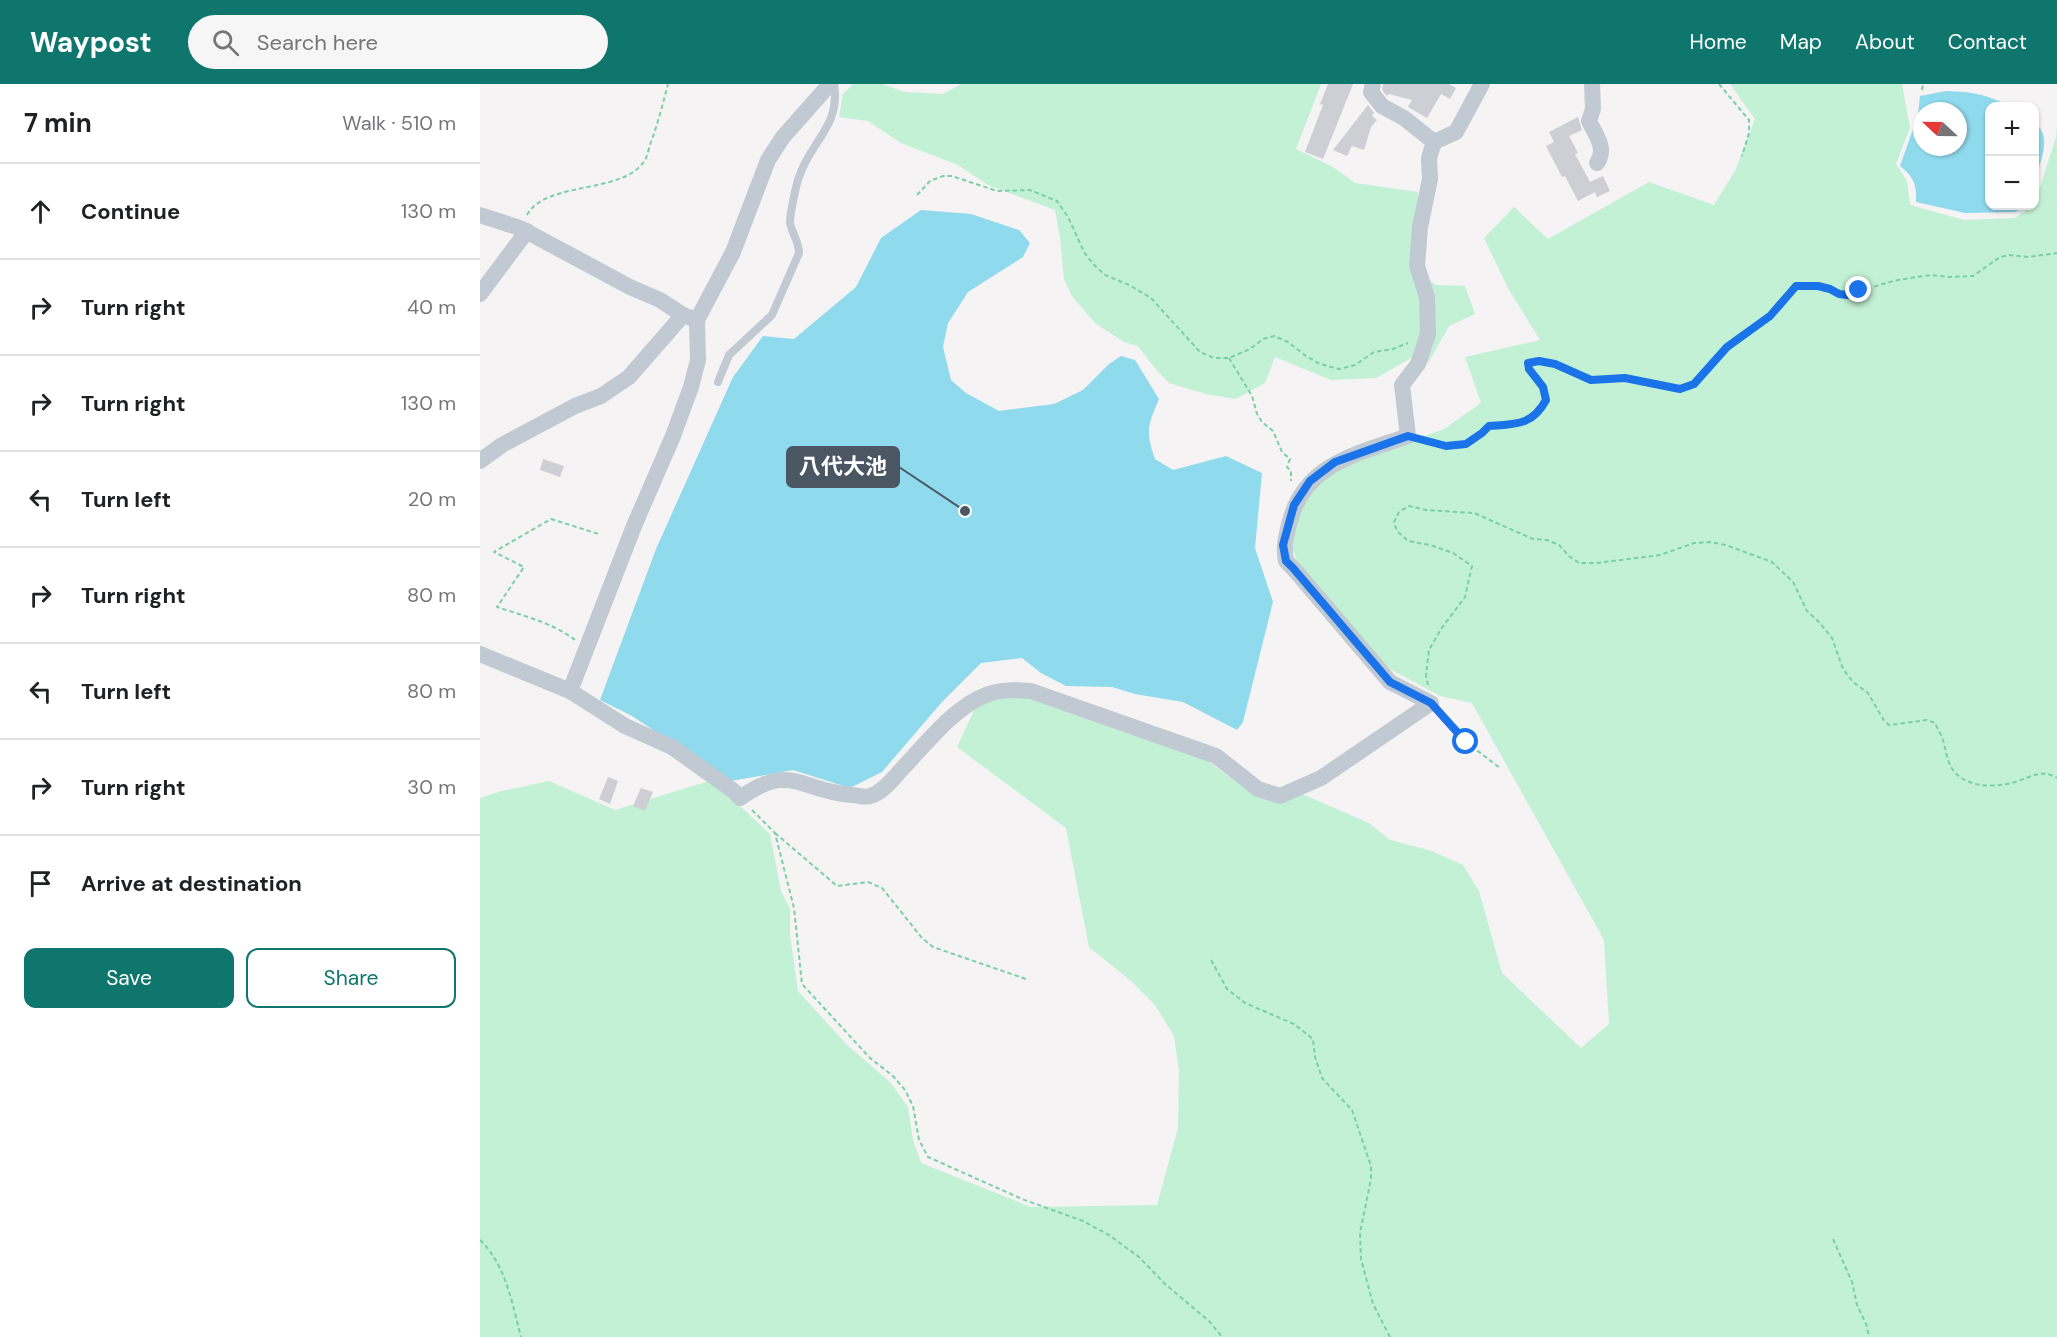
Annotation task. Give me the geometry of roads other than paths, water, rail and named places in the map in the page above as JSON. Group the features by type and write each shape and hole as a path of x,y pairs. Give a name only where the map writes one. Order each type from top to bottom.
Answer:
{"street":[{"path":"480,461 502,445 575,406 601,396 629,377 690,318 733,252 768,160 783,137 832,84"},
{"path":"1373,84 1371,92 1382,106 1404,118 1434,142"},
{"path":"480,654 570,692 625,726 672,747 740,798 755,787 786,779 846,795 870,796 888,785 936,733 972,703 1002,690 1031,691 1216,756 1258,789 1280,796 1321,778 1431,703 1390,682 1286,561 1283,545 1297,501 1310,481 1335,462 1408,436 1402,385 1418,364 1428,334 1427,297 1417,266 1420,227 1430,179 1429,158 1434,142 1456,132 1482,84"},
{"path":"1592,84 1593,109 1589,121 1602,150 1598,163"},
{"path":"480,215 523,230 630,287 660,300 690,318 698,360 673,436 634,526 570,692"},
{"path":"480,294 523,230"}],"lane":[{"path":"718,382 729,355 772,315 799,253 799,243 790,223 799,175 831,123 836,94 832,84"}],"water":[{"path":"1946,91 1979,94 2000,102 1985,102 1985,210 2018,210 2016,212 1965,213 1916,202 1914,182 1900,166 1913,129 1913,156 1967,156 1967,102 1919,102 1920,96"},
{"path":"2039,128 2044,142 2039,167"},
{"path":"921,210 971,214 1019,230 1030,243 1023,257 968,292 948,323 943,347 951,380 966,393 999,411 1054,404 1083,390 1109,364 1121,356 1135,360 1159,399 1149,428 1155,459 1173,470 1226,456 1262,473 1255,548 1273,602 1243,722 1237,730 1183,702 1135,694 1112,687 1066,686 1041,673 1022,658 981,663 942,702 882,772 850,788 793,770 731,781 632,716 600,700 656,549 733,377 763,336 794,339 856,287 881,238"}],"place":[{"name":"八代大池","path":"965,511"}]}
